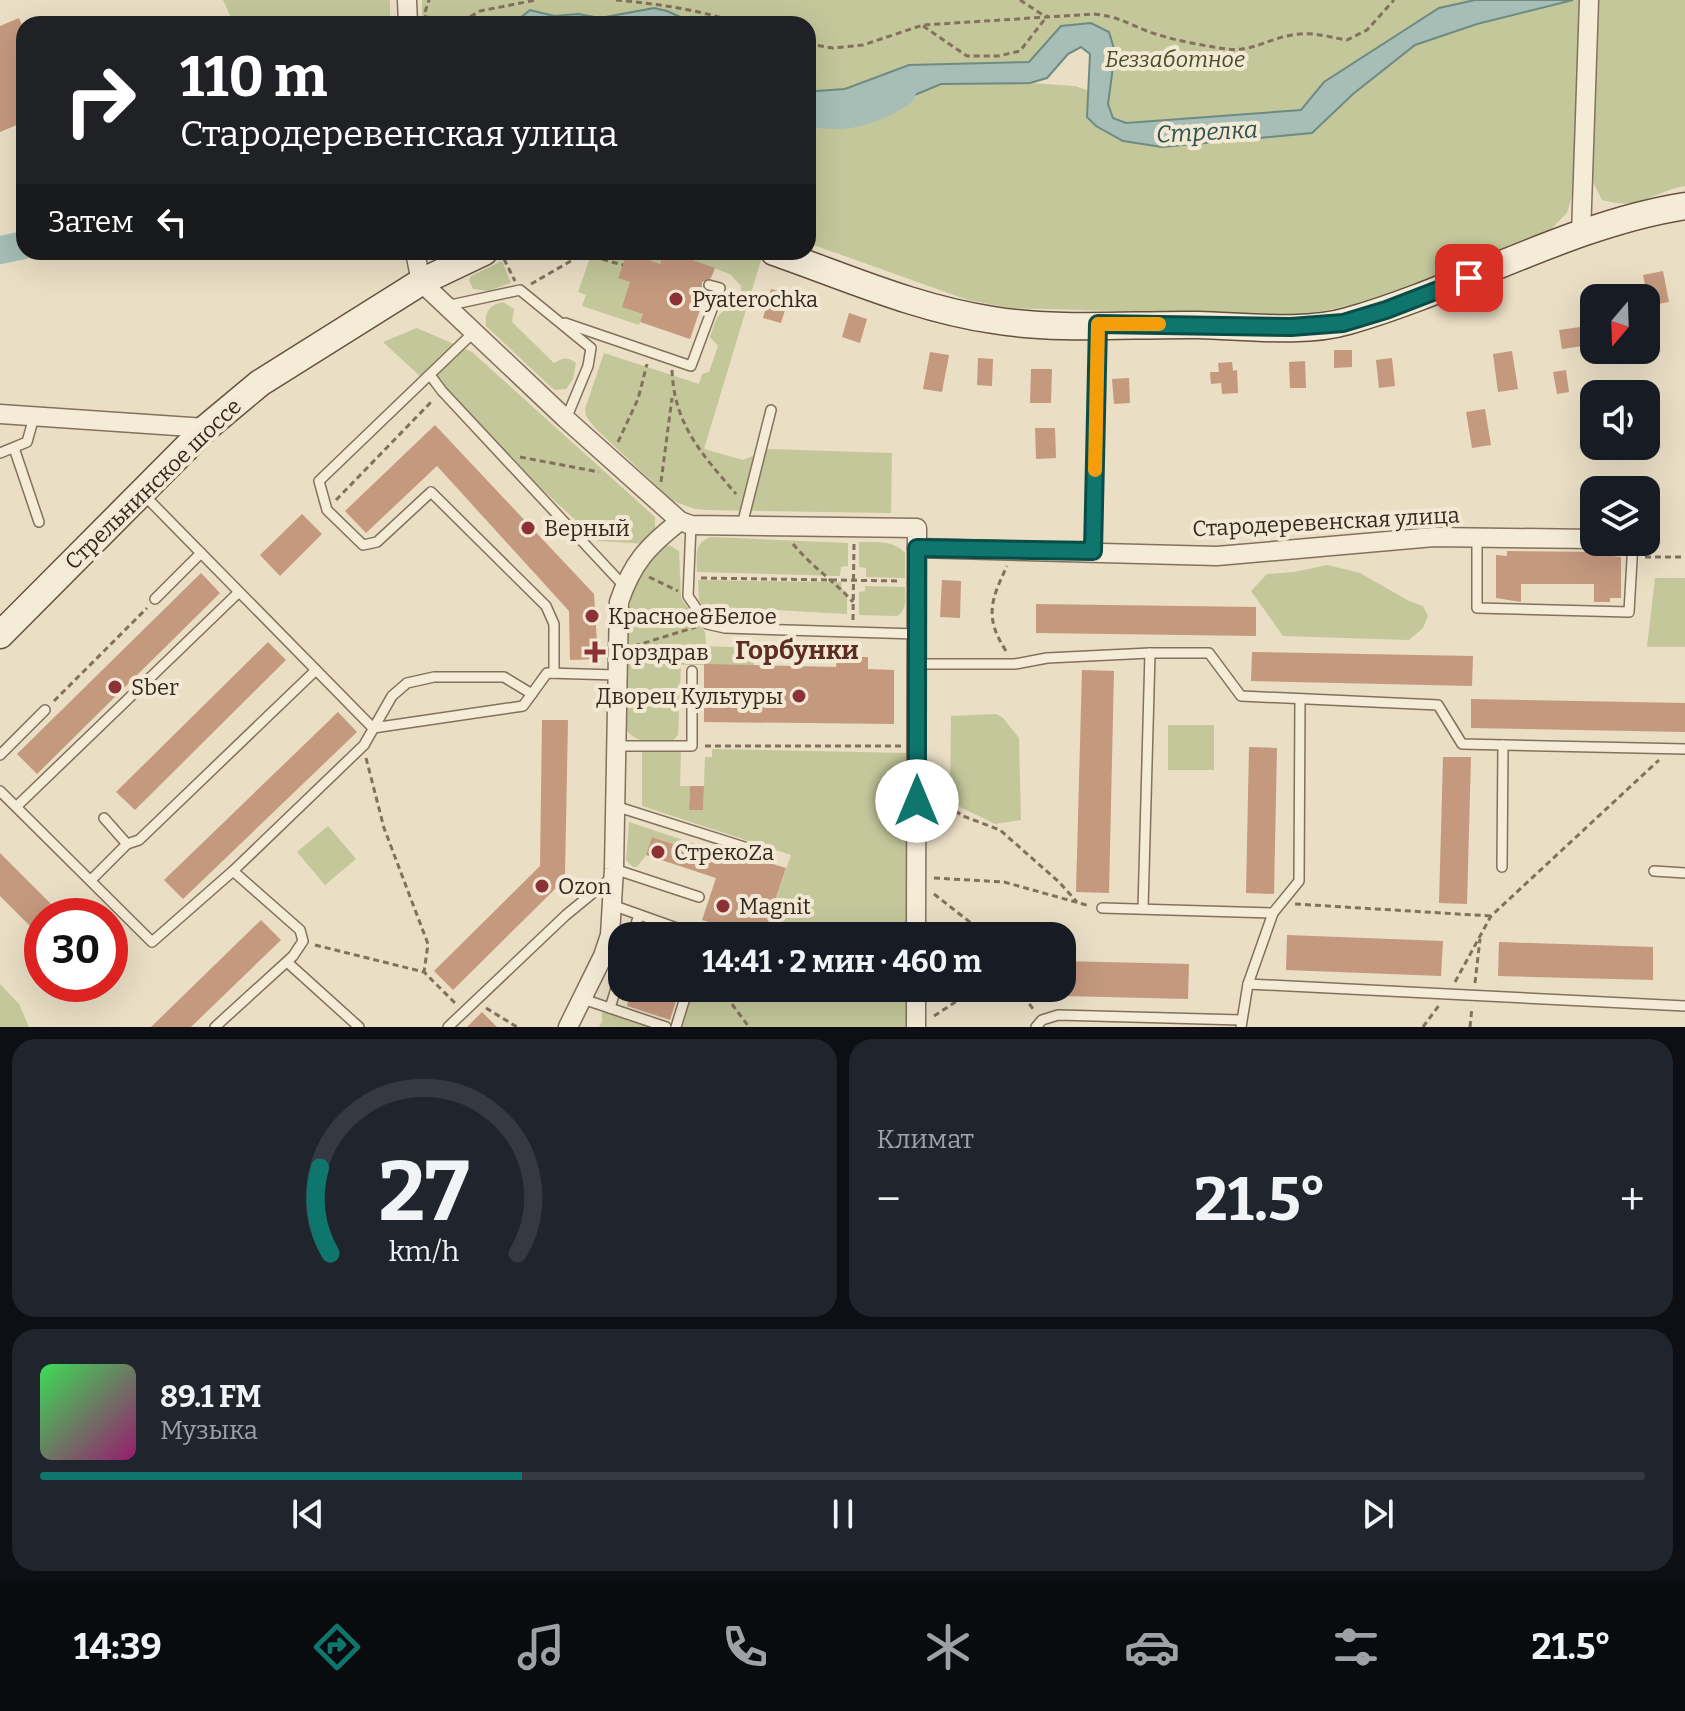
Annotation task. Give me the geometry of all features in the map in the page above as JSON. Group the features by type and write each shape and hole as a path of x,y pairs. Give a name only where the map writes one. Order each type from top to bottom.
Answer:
{"main road":[{"path":"797,260 947,312 995,321 1291,327 1343,323 1386,310 1631,217 1685,206"},
{"name":"Стрельнинское шоссе","path":"0,635 206,428 260,383 421,282 467,260"}],"street":[{"path":"1581,235 1589,5"},
{"path":"417,260 421,282 630,478 686,523"},
{"path":"0,414 206,428"},
{"path":"568,1027 610,935 619,602 632,568 653,543 686,523 917,528 916,922"},
{"name":"Стародеревенская улица","path":"917,548 1217,556 1434,537 1580,539"},
{"path":"918,1002 922,1024"}],"lane":[{"path":"557,320 691,366 720,288 709,285"},
{"path":"446,306 520,290 591,348"},
{"path":"1093,551 1098,324"},
{"path":"474,332 319,481 327,510 363,545 377,542 431,492 546,606 554,624 554,673"},
{"path":"566,419 588,366 596,334"},
{"path":"430,375 624,586"},
{"path":"742,525 771,410"},
{"path":"0,453 27,442 34,417"},
{"path":"14,448 39,522"},
{"path":"141,492 373,728"},
{"path":"686,523 688,596 707,624 725,628 917,634"},
{"path":"1477,537 1477,608 1629,612 1632,557"},
{"path":"155,599 201,553"},
{"path":"17,806 238,593"},
{"path":"1143,909 1150,653"},
{"path":"917,664 1015,664 1047,658 1209,653 1241,696 1438,705 1462,744 1685,749"},
{"path":"91,880 127,844 139,840 316,670"},
{"path":"616,746 692,746 692,671"},
{"path":"373,728 523,706 547,673 616,675"},
{"path":"0,791 152,942 233,871 364,745 392,696 407,683 434,677 504,677 532,694"},
{"path":"1039,1023 1058,1015 1241,1023 1248,984 1273,913 1299,881 1300,699"},
{"path":"0,755 45,710"},
{"path":"1502,867 1503,745"},
{"path":"615,806 763,853"},
{"path":"104,818 127,844"},
{"path":"215,1027 287,962 303,941 300,930 233,871"},
{"path":"1654,871 1685,873"},
{"path":"448,1027 614,872 699,897"},
{"path":"612,905 659,922"},
{"path":"1102,908 1273,913"},
{"path":"637,922 639,915"},
{"path":"287,962 359,1027"},
{"path":"1248,984 1685,1006"},
{"path":"583,999 666,1027"},
{"path":"610,1008 612,1002"},
{"path":"676,1027 684,1002"}],"path":[{"path":"471,16 480,11 536,0"},
{"path":"616,0 667,2 715,16"},
{"path":"1020,0 1045,15"},
{"path":"816,45 833,48 863,45 923,25 1094,14 1117,16 1166,37 1240,49 1267,44 1290,35 1318,32 1347,40 1367,30 1394,0"},
{"path":"923,25 967,56 998,56 1020,51 1045,15"},
{"path":"520,290 572,260"},
{"path":"605,260 623,265"},
{"path":"614,450 638,399 647,365"},
{"path":"660,486 672,378"},
{"path":"327,510 442,391"},
{"path":"672,394 681,420 695,445 747,507"},
{"path":"500,454 630,478"},
{"path":"853,631 854,527"},
{"path":"792,543 809,564 832,579 853,602"},
{"path":"1015,664 995,634 991,618 992,600 1018,549"},
{"path":"1632,557 1685,557"},
{"path":"632,568 688,596"},
{"path":"688,578 917,582"},
{"path":"45,710 155,599"},
{"path":"617,652 707,624"},
{"path":"364,745 384,828 428,944 424,972"},
{"path":"692,746 912,746"},
{"path":"1423,1027 1448,994 1491,916 1671,748"},
{"path":"917,775 945,804 963,816 1000,830 1077,902"},
{"path":"932,877 1004,882 1102,908"},
{"path":"932,892 970,922"},
{"path":"1281,903 1491,916"},
{"path":"1470,1027 1480,936"},
{"path":"303,941 424,972 464,1012"},
{"path":"476,1000 517,1027"},
{"path":"730,1002 749,1027"},
{"path":"922,1024 958,1002"},
{"path":"1026,1002 1039,1023"}],"green space":[{"path":"223,0 390,0 390,16 230,16"},
{"name":"Беззаботное","path":"422,0 1475,0 1439,8 1324,82 1301,110 1126,123 1112,117 1108,104 1115,52 1061,26 1029,62 909,65 845,89 816,91 816,16 675,16 654,8 611,16 554,16 530,10 522,16 422,16"},
{"path":"1582,0 1574,189 1567,213 1550,230 1529,243 1412,287 1300,316 1010,308 968,300 816,246 816,110 853,115 898,102 941,84 1030,83 1075,86 1089,91 1087,117 1096,126 1124,142 1162,147 1312,133 1353,94 1415,45 1477,24"},
{"path":"1596,0 1685,0 1685,186 1637,202 1616,203 1602,200 1593,182"},
{"path":"589,260 624,260 618,277 630,282 643,314 639,325 582,306 586,295 578,292"},
{"path":"692,260 761,260 704,449 743,460 769,449 892,453 891,513 695,509 673,501 586,416 585,409 604,353 699,384 702,374 709,372 718,346 710,337 714,324 722,312 738,301 741,286 730,274"},
{"path":"502,261 511,283 488,291 473,289 469,280 471,276"},
{"path":"503,302 514,309 512,322 554,363 565,358 576,363 573,379 566,389 555,390 551,387 486,326 489,310"},
{"path":"417,328 472,352 655,517 655,533 647,544 598,541 383,342"},
{"path":"711,537 848,543 848,566 841,567 840,576 697,572 699,546"},
{"path":"859,542 884,543 901,549 905,553 905,578 866,577 866,568 859,567"},
{"path":"669,545 679,551 681,598 705,632 706,646 755,648 754,665 681,665 678,735 673,740 646,741 634,737 624,727 626,626 639,577 651,558"},
{"path":"1327,565 1360,573 1423,606 1428,616 1423,628 1409,640 1283,636 1251,591 1267,574"},
{"path":"1655,578 1685,578 1685,647 1647,647"},
{"path":"698,580 841,582 842,589 847,592 847,614 703,606 699,601"},
{"path":"865,586 905,587 903,610 897,616 859,615 859,592 865,591"},
{"path":"996,714 1019,738 1021,820 995,824 950,802 951,716"},
{"path":"1168,725 1214,725 1214,770 1168,770"},
{"path":"712,749 908,753 908,922 768,922 791,855 642,806 642,750 681,751 680,786 690,786 689,810 703,810 705,757 712,757"},
{"path":"629,822 707,848 704,854 653,837 646,855 637,867 633,867 626,860"},
{"path":"328,826 356,859 325,885 297,852"},
{"path":"0,984 19,1004 29,1027 0,1027"},
{"path":"690,1002 908,1002 907,1027 682,1027"},
{"path":"602,1011 651,1027 599,1027"}],"water":[{"path":"1475,0 1573,0 1477,24 1415,45 1353,94 1312,133 1162,147 1123,141 1096,126 1087,117 1090,54 1081,47 1068,54 1047,78 1030,83 941,84 898,102 853,115 816,110 816,91 845,89 909,65 1029,62 1061,26 1091,23 1109,32 1115,52 1108,104 1113,118 1126,123 1301,110 1324,82 1439,8"},
{"path":"654,8 678,16 611,16"},
{"path":"530,10 554,16 522,16"}],"building":[{"path":"16,19 16,125 0,132 0,26"},
{"name":"Pyaterochka","path":"624,260 649,260 660,264 661,260 692,260 715,268 711,278 702,282 706,292 690,339 640,322 643,314 622,307 630,282 618,278"},
{"path":"1663,271 1669,302 1660,304 1660,284 1645,284 1643,275"},
{"path":"771,289 790,294 781,323 763,318"},
{"path":"849,313 867,319 860,343 842,337"},
{"path":"1580,327 1580,346 1562,349 1559,330"},
{"path":"1334,350 1352,350 1352,367 1334,368"},
{"path":"1512,351 1518,389 1498,392 1493,354"},
{"path":"930,352 949,355 942,392 923,389"},
{"path":"978,358 993,359 992,386 977,385"},
{"path":"1392,358 1395,386 1379,388 1376,360"},
{"path":"1305,361 1306,388 1290,388 1289,362"},
{"path":"1232,362 1233,371 1237,370 1238,393 1222,394 1221,383 1211,384 1210,372 1219,372 1218,363"},
{"path":"1031,369 1052,369 1051,403 1030,403"},
{"path":"1566,370 1569,392 1557,394 1553,372"},
{"path":"1129,378 1130,403 1114,404 1112,379"},
{"path":"1485,409 1491,445 1472,448 1466,412"},
{"path":"435,425 594,594 598,659 570,660 569,611 437,466 366,533 345,511"},
{"path":"1035,428 1055,428 1056,458 1036,459"},
{"path":"302,514 322,534 280,576 260,555"},
{"path":"1507,551 1580,552 1580,556 1621,557 1621,598 1594,602 1594,584 1521,584 1521,602 1496,598 1496,555 1507,556"},
{"path":"201,573 220,593 37,774 17,754"},
{"path":"942,580 961,581 960,618 940,617"},
{"path":"1036,604 1256,607 1256,636 1036,633"},
{"path":"268,642 286,660 135,810 116,792"},
{"path":"1252,652 1473,656 1472,686 1251,681"},
{"name":"Дворец Культуры","path":"837,657 868,657 868,669 894,670 894,724 704,722 704,664 836,667"},
{"path":"1082,670 1114,671 1109,893 1076,892"},
{"path":"1471,699 1685,703 1685,732 1471,728"},
{"path":"338,712 357,732 183,899 164,880"},
{"path":"542,720 568,720 565,874 558,886 453,990 434,971 540,866"},
{"path":"1249,747 1277,748 1274,894 1246,893"},
{"path":"1443,757 1471,757 1467,904 1439,903"},
{"path":"690,786 704,786 703,810 689,810"},
{"path":"652,837 722,860 724,855 744,862 746,856 786,868 768,922 708,922 702,920 716,878 646,855"},
{"path":"0,853 45,898 24,898 24,920 0,896"},
{"path":"261,920 281,940 191,1027 151,1027"},
{"path":"1287,935 1443,941 1441,976 1286,970"},
{"path":"1499,942 1653,947 1653,980 1498,976"},
{"path":"1076,961 1189,964 1188,999 1076,996"},
{"path":"628,1002 676,1002 670,1020 627,1006"},
{"path":"482,1012 497,1027 467,1027"}],"waterway":[{"name":"Стрелка","path":"816,113 857,112 880,105 902,92"},
{"name":"Стрелка","path":"0,250 16,247"}],"slow traffic":[{"path":"1095,470 1098,324 1159,324"}],"place":[{"name":"Pyaterochka","path":"676,299"},
{"name":"Верный","path":"528,528"},
{"name":"Красное&Белое","path":"592,616"},
{"name":"Горздрав","path":"595,652"},
{"name":"Sber","path":"115,687"},
{"name":"Дворец Культуры","path":"799,696"},
{"name":"СтрекоZа","path":"658,852"},
{"name":"Ozon","path":"542,886"},
{"name":"Magnit","path":"723,906"}],"district":[{"name":"Горбунки","path":"797,650"}],"route":[{"path":"917,801 917,548 1093,551 1098,324 1291,327 1343,323 1469,278"}]}
